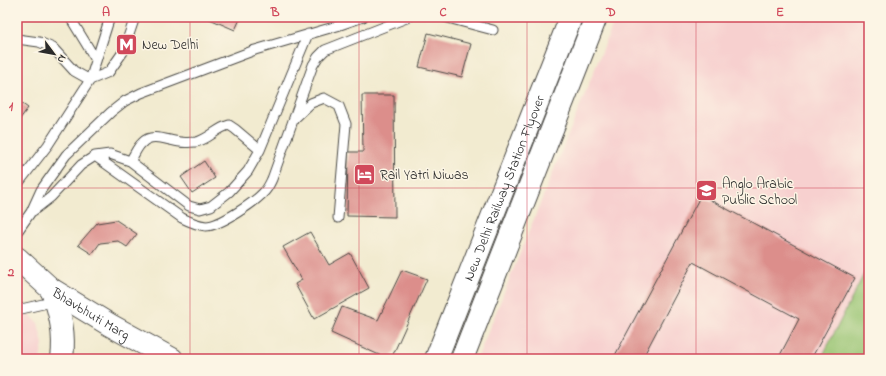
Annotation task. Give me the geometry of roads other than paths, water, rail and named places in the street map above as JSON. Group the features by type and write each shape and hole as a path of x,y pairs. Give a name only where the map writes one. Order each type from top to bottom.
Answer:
{"main road":[{"name":"New Delhi Railway Station Flyover","path":"436,359 571,17"},
{"name":"New Delhi Railway Station Flyover","path":"462,359 596,17"},
{"name":"Bhavbhuti Marg","path":"17,258 54,295 172,359"},
{"path":"54,295 62,322 64,344 62,359"}],"lane":[{"path":"17,185 48,145 90,80 110,17"},
{"path":"90,80 109,72 123,52 135,17"},
{"path":"337,26 342,17"},
{"path":"17,232 32,212 41,190 66,155 111,112 125,101 141,93 255,50 337,26 362,17"},
{"path":"96,156 182,218 194,224 207,226 221,222 266,191 272,179 313,65 318,57 326,50 409,17"},
{"path":"444,17 492,30"},
{"path":"71,19 96,60"},
{"path":"32,212 51,197 82,165 96,156 110,154 130,161 189,206 200,209 211,206 229,192 248,171 260,150 308,34"},
{"path":"17,39 40,42 53,48 74,71 90,80"},
{"path":"293,120 311,103 324,98 339,106 346,124 338,218"},
{"path":"130,161 142,142 151,138 164,138 181,142 196,142 211,136 224,126 229,125 260,150"},
{"path":"17,310 54,295"}],"place":[{"name":"New Delhi","path":"126,44"},
{"name":"Rail Yatri Niwas","path":"365,174"},
{"name":"Anglo Arabic Public School","path":"707,191"}]}
